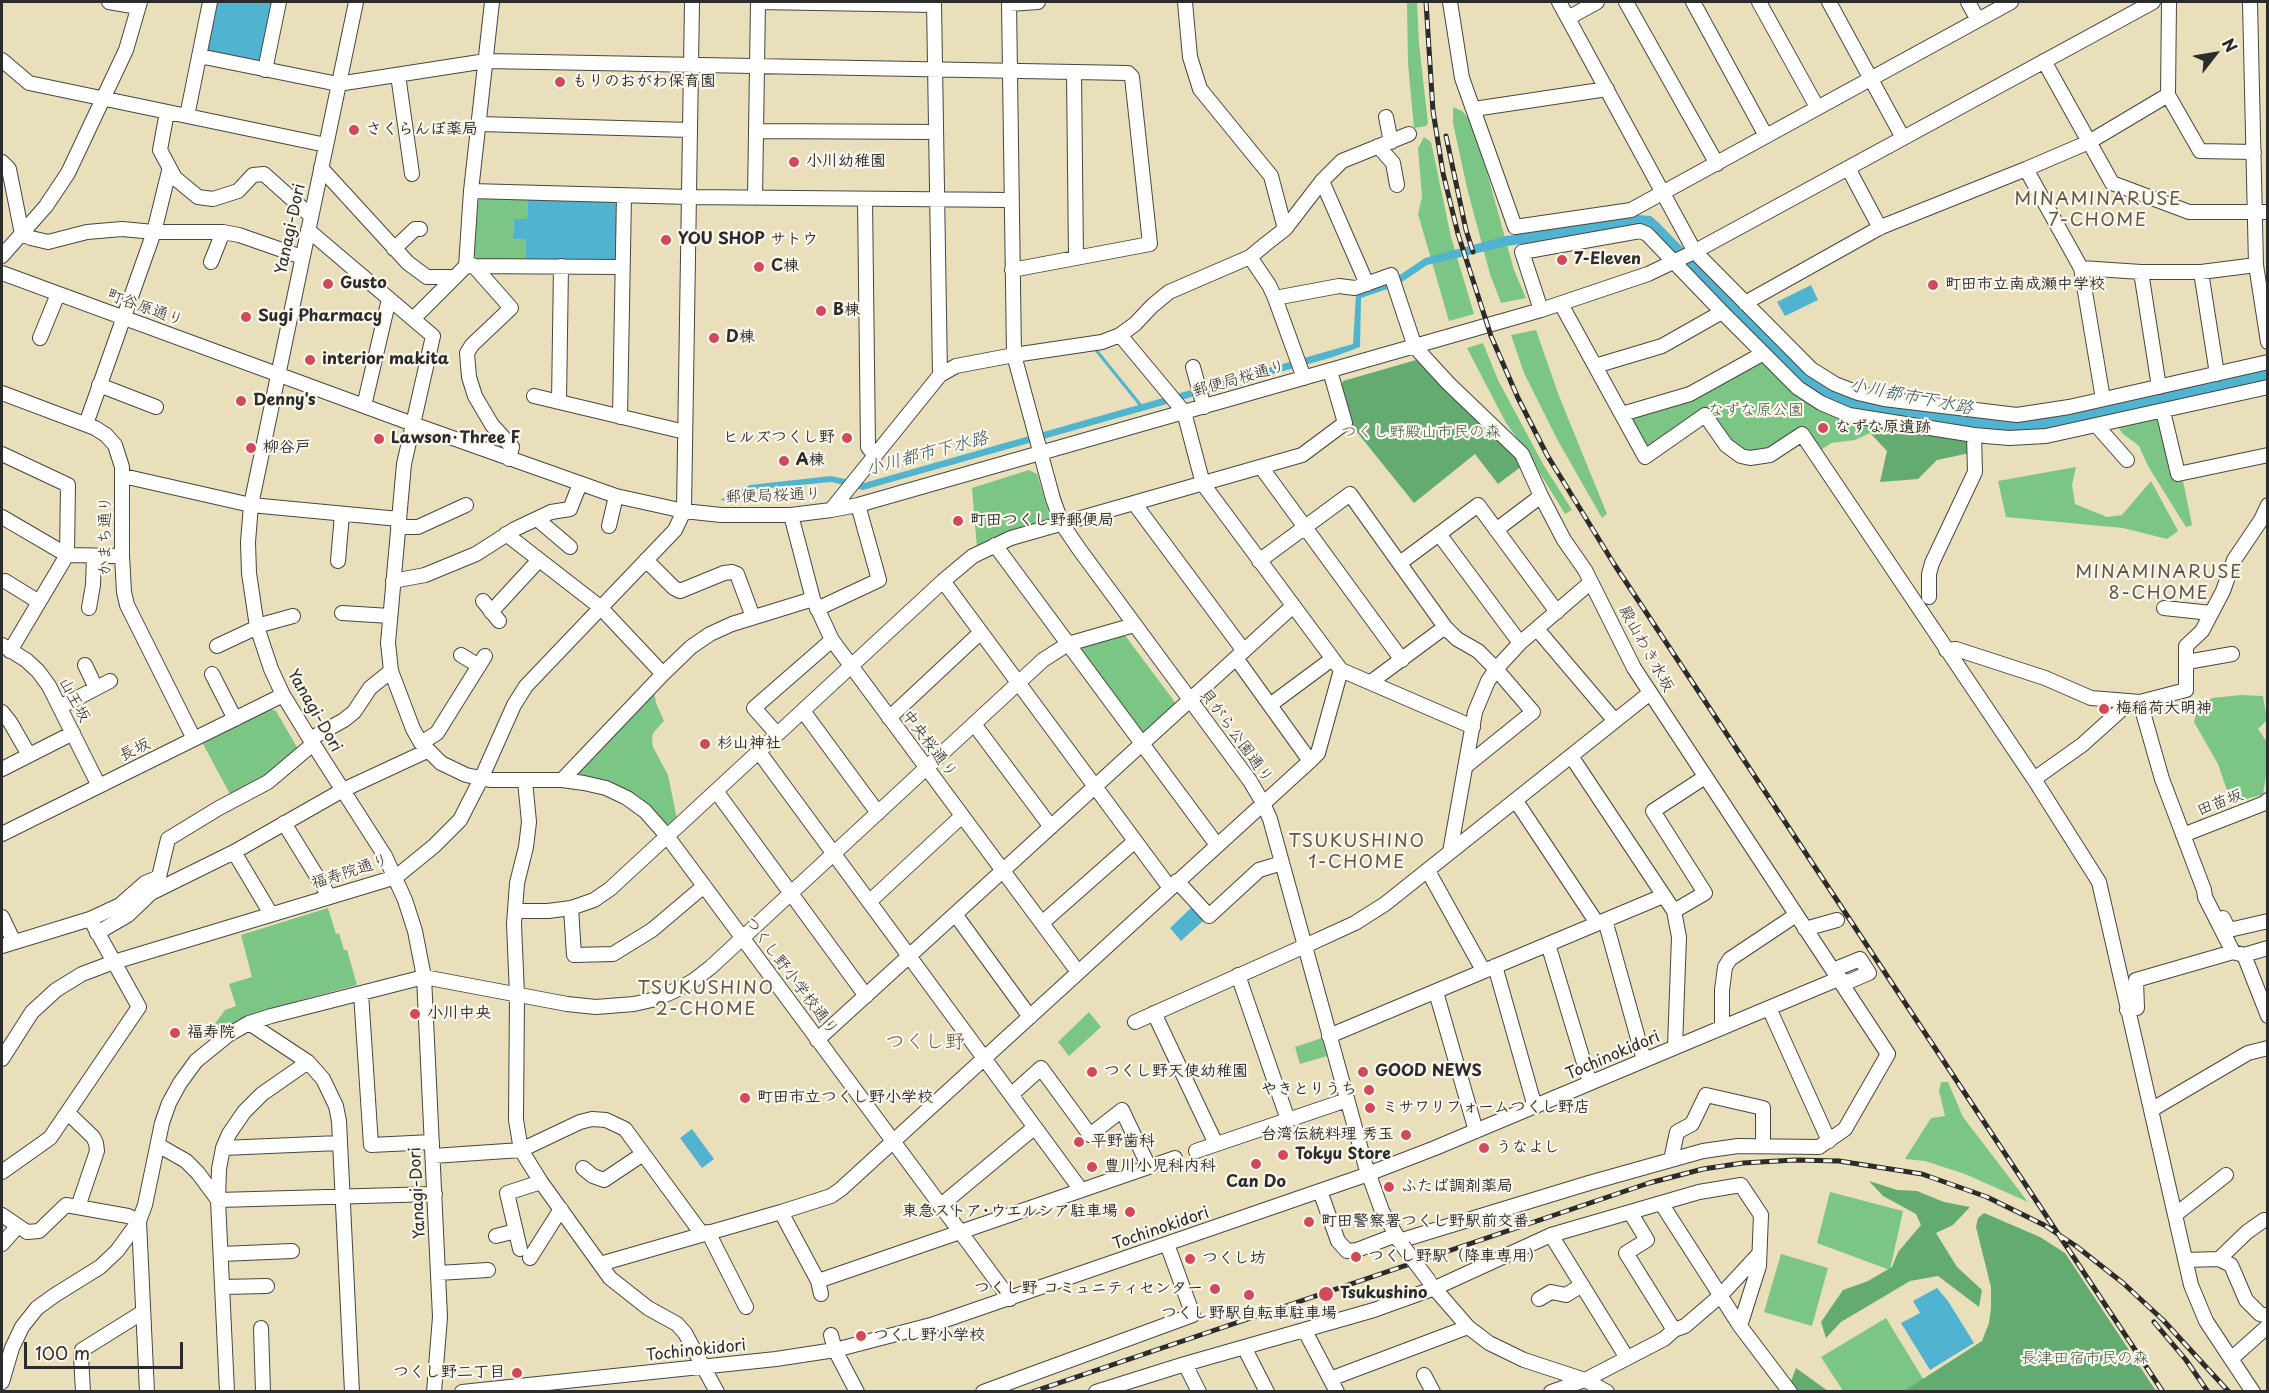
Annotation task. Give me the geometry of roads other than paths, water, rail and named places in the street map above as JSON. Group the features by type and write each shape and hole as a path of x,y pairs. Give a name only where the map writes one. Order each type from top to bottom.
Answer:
{"street":[{"path":"2,256 46,206 63,182 126,50 139,4 109,2"},
{"path":"188,116 210,2"},
{"path":"264,70 279,2"},
{"name":"Yanagi-Dori","path":"356,2 251,505 248,542 249,573 257,627 271,669 283,695 396,877 415,931 424,977 435,1194 440,1317 434,1392"},
{"path":"492,2 471,191 470,266 511,308 466,353 469,377 475,396 492,425 512,447 509,459"},
{"path":"684,511 692,2"},
{"path":"755,198 758,2 934,3 940,375"},
{"path":"1009,3 1038,2"},
{"path":"1185,2 1190,57 1200,89 1271,176 1284,229"},
{"path":"1450,2 1462,78 1515,227 1631,210 2012,2"},
{"path":"1559,2 1694,253 1811,369 1835,384 1858,393 1884,399 1998,414 2035,414 2268,362"},
{"path":"1568,18 1597,2"},
{"path":"1626,2 1717,164"},
{"path":"1693,2 1767,136"},
{"path":"1759,2 1817,107"},
{"path":"1829,2 1903,138"},
{"path":"1968,2 1978,20"},
{"name":"郵便局桜通り","path":"278,374 616,496 684,511 733,516 790,515 858,505 1184,412 1201,396 1304,378 1561,304 1648,274 1694,253 2153,2"},
{"path":"2169,2 2168,95 2200,151 2254,152"},
{"path":"2250,2 2254,152 2261,212 2256,265 2268,342"},
{"name":"貝がら公園通り","path":"1009,3 1014,355 1053,499 1062,524 1250,781 1263,803 1270,819 1368,1174 1382,1211 1399,1240 1432,1285 1468,1327 1489,1343 1506,1352 1585,1380 1607,1392"},
{"path":"200,56 339,84 486,61 1128,73 1132,77 1150,244 1012,270"},
{"path":"2,60 29,83 326,145"},
{"path":"2044,61 2112,183 2188,212 2261,212"},
{"path":"1074,72 1076,258"},
{"path":"398,75 415,166"},
{"path":"1474,109 1606,89"},
{"path":"1745,303 1880,228 2089,142 2168,95"},
{"path":"167,112 160,150 169,171 198,196 213,200 238,190 253,175 268,176 309,223 389,299 433,336 404,464 388,643 391,671 413,729 424,747"},
{"path":"1386,117 1385,144 1393,163 1392,179"},
{"path":"479,124 690,130"},
{"path":"756,131 936,132"},
{"path":"831,510 940,375 956,366 1102,342 1120,335 1169,292 1250,257 1284,229 1342,160 1409,134"},
{"path":"2,162 9,170 22,234"},
{"path":"321,168 408,263 426,277 454,278"},
{"path":"1848,168 1880,228"},
{"path":"2026,169 2081,268 2103,399"},
{"path":"86,424 153,232 169,171"},
{"path":"1322,181 1367,284"},
{"path":"471,191 755,198 1011,200"},
{"path":"620,417 624,195"},
{"path":"865,199 868,447 875,456"},
{"path":"394,249 415,228 420,229"},
{"path":"22,234 48,242 104,230 223,232 239,235 302,257"},
{"path":"1541,310 1522,252 1640,231 1647,234 1676,261 1762,354 1798,387 1821,403 1849,415 1974,435 2008,438 2046,436 2268,387"},
{"path":"211,262 223,232"},
{"path":"1250,257 1275,298 1304,378"},
{"path":"2081,268 2140,272 2201,272 2256,265"},
{"path":"413,319 454,278 470,266 622,267"},
{"path":"559,402 561,266"},
{"path":"2140,272 2159,387"},
{"path":"2201,272 2217,374"},
{"name":"町谷原通り","path":"2,273 278,374"},
{"path":"1275,298 1339,285 1356,288 1391,275 1415,347"},
{"path":"40,338 58,294"},
{"path":"364,406 389,299"},
{"path":"1561,304 1645,457 1705,416 1726,446 1741,456 1759,458 1770,455 1802,434 2034,779 2099,882 2185,1260 2197,1303 2206,1321 2253,1392"},
{"path":"1595,366 1662,346 1722,312"},
{"path":"1120,335 1184,412 1203,484 1337,664 1371,682 1473,727"},
{"name":"殿山わき水坂","path":"1415,347 1448,383 1522,454 1564,540 1591,582 1634,668 1888,1054 1845,1129 1828,1142"},
{"path":"1622,414 1690,394 1762,354"},
{"path":"1193,367 1201,396"},
{"path":"1798,387 1811,369"},
{"path":"514,911 548,911 570,908 594,900 610,889 943,581 973,556 995,545 1062,524 1302,455 1345,423 1330,370"},
{"path":"99,385 156,407"},
{"name":"かまち通り","path":"2,393 86,424 106,435 115,445 120,456 123,476 122,580 127,605 194,739"},
{"path":"534,396 685,432"},
{"path":"2163,411 2178,474 2268,454"},
{"path":"2097,426 2127,460"},
{"path":"1929,597 1929,574 1932,563 1975,472 1974,435"},
{"path":"2,453 68,485 67,555 39,602 6,648"},
{"path":"1261,467 1402,660"},
{"path":"123,476 251,505 342,514 418,527 466,505"},
{"path":"393,581 435,571 476,554 506,534 551,512 570,509 580,484"},
{"path":"1259,561 1350,494 1445,627 1457,639 1478,651 1533,712 1466,765"},
{"path":"609,526 616,496"},
{"path":"1496,530 1541,496"},
{"path":"1134,504 1240,654 1270,705 1310,761"},
{"path":"562,780 682,655 711,634 753,617 815,604 879,580 858,505"},
{"path":"1400,563 1478,505 1557,612"},
{"path":"2034,779 2082,746 2122,709 2186,690 2186,646 2202,631 2223,591 2234,560 2261,520 2268,505"},
{"name":"福寿院通り","path":"2,1059 22,1026 44,1001 82,974 114,962 396,877 452,830 467,808 514,705 526,686 675,530 684,511"},
{"path":"338,561 342,514"},
{"name":"中央桜通り","path":"790,515 815,604 832,640 1078,972"},
{"path":"2,517 67,555 122,556"},
{"path":"537,519 570,547"},
{"path":"506,534 600,607 663,674"},
{"path":"1439,534 1520,643"},
{"path":"995,545 1217,845"},
{"path":"89,608 93,585 93,556"},
{"path":"491,611 539,560"},
{"path":"646,560 674,588 680,591 724,573 737,574 753,617"},
{"path":"5,581 39,602"},
{"path":"943,581 1135,841 1174,885 1209,916 1259,870 1282,863"},
{"path":"1450,852 1473,727 1480,700 1496,669 1520,643 1591,582"},
{"path":"818,1040 1293,606"},
{"path":"2164,608 2211,613"},
{"path":"342,614 390,616"},
{"path":"217,646 257,627 293,617"},
{"path":"2,1377 22,1327 37,1308 55,1294 100,1267 117,1251 139,1221 169,1103 191,1068 228,1035 249,1023 271,1016 424,977 517,995 596,1006 645,1002 674,991 693,981 742,938 1043,660 1068,644 1134,625"},
{"path":"1371,682 1445,627"},
{"path":"1537,630 1615,721"},
{"path":"889,718 981,633"},
{"path":"777,734 754,708 832,640"},
{"name":"山王坂","path":"6,648 38,671 60,707 99,786"},
{"path":"1946,650 1956,649 2045,678 2091,698 2140,702"},
{"path":"2187,662 2232,654"},
{"path":"97,933 128,915 151,893 234,852 424,747 438,733 482,661 461,655"},
{"path":"1270,705 1337,664"},
{"path":"600,1264 781,1212 831,1196 842,1190 1318,753 1337,664"},
{"path":"85,665 96,688"},
{"path":"2,917 8,944 90,919 120,905 145,883 159,877 168,839 268,782 311,742 354,712 370,688 391,671"},
{"path":"212,674 235,719"},
{"path":"60,707 110,681"},
{"path":"1135,1022 1305,946 1385,904 1650,693"},
{"name":"長坂","path":"4,828 99,786 283,695"},
{"path":"2140,702 2162,779 2205,897 2238,953 2268,1016"},
{"path":"803,711 878,813"},
{"path":"2,712 10,722 28,756"},
{"path":"974,724 1051,827"},
{"path":"2,769 73,733"},
{"name":"つくし野小学校通り","path":"424,747 452,770 481,779 562,780 606,788 627,798 645,812 667,836 1010,1299"},
{"path":"759,752 1081,1190"},
{"path":"1571,756 1674,911 1679,937 1675,1047"},
{"path":"1674,911 1705,892 1653,811 1705,777"},
{"path":"525,781 529,822 514,911 517,995 516,1120 522,1150 541,1182 610,1278 676,1324 691,1342 717,1392"},
{"path":"716,791 866,996"},
{"name":"田苗坂","path":"2183,835 2268,800"},
{"path":"1516,801 1601,922 1644,1060"},
{"path":"869,902 962,816"},
{"path":"284,823 329,896"},
{"path":"1042,923 1135,841"},
{"path":"234,852 271,914"},
{"path":"1428,871 1489,968 1534,1107"},
{"path":"570,908 574,955 613,954 652,930 704,886"},
{"path":"2204,890 2210,893 2229,930 2268,921"},
{"path":"1329,1036 1663,896"},
{"path":"955,914 1030,1017"},
{"path":"1722,1028 1722,990 1725,967 1730,959 1796,915"},
{"path":"2,1172 50,1138 139,1007 90,919"},
{"path":"1805,929 1837,920"},
{"path":"1548,944 1590,1083"},
{"path":"2127,1010 2137,1008 2136,980 2238,953 2268,948"},
{"path":"1238,975 1288,1120"},
{"name":"Tochinokidori","path":"462,1392 576,1386 836,1350 932,1325 1368,1174 1838,979"},
{"path":"1436,992 1476,1131"},
{"path":"361,993 371,1145 433,1149 522,1150 580,1122 592,1119 606,1120 625,1129 705,1233 746,1307"},
{"path":"1320,1191 1338,1241 1347,1251 1399,1240 1671,1160 1726,1148 1762,1146 1819,1148 1828,1142 1769,1008"},
{"path":"1154,1013 1216,1144"},
{"path":"249,1023 309,1062 323,1079 336,1106 352,1392"},
{"path":"2151,1110 2248,1053 2268,1048"},
{"path":"227,1392 218,1200 219,1169 223,1148 229,1134 262,1094 309,1062"},
{"path":"1011,1095 1041,1068 1090,1135 1122,1110 1149,1167"},
{"path":"1671,1160 1677,1132 1692,1124 1706,1095 1763,1108 1762,1146"},
{"path":"1196,1151 1347,1100"},
{"path":"68,1113 93,1137 97,1151 78,1207"},
{"path":"940,1206 1035,1127"},
{"path":"223,1148 339,1143"},
{"path":"158,1145 186,1161 218,1200"},
{"path":"583,1168 593,1176 604,1180 643,1154"},
{"path":"781,1212 820,1287 960,1233 1175,1158"},
{"path":"2175,1215 2226,1175"},
{"path":"541,1182 507,1193 516,1231 525,1254 561,1209"},
{"path":"1096,1392 1129,1387 1185,1364 1374,1310 1551,1235 1699,1192 1741,1185 1761,1215 1759,1266 1740,1326"},
{"path":"218,1200 435,1194"},
{"path":"1662,1203 1740,1326 1790,1392"},
{"path":"2,1215 27,1232 39,1231 66,1205 128,1216 139,1221"},
{"path":"1630,1212 1647,1240 1626,1253 1674,1330"},
{"path":"2219,1258 2247,1232 2264,1220 2268,1220"},
{"path":"139,1221 147,1392"},
{"path":"2,1244 17,1227"},
{"path":"496,1236 516,1231"},
{"path":"1551,1235 1627,1358"},
{"path":"983,1392 1193,1315 1167,1244"},
{"path":"221,1254 292,1251"},
{"path":"1551,1392 1585,1380 1685,1326 1720,1296 1758,1255"},
{"path":"2185,1260 2219,1258 2231,1264 2246,1300 2260,1314 2268,1316"},
{"path":"438,1273 488,1270"},
{"path":"1538,1298 1551,1292 1566,1295 1582,1285"},
{"path":"223,1287 267,1286"},
{"path":"83,1392 82,1350 143,1312"},
{"path":"2231,1359 2268,1326"},
{"path":"1305,1331 1333,1385 1468,1327"},
{"path":"261,1328 268,1346 263,1392"},
{"path":"831,1335 857,1392"},
{"path":"1244,1347 1267,1392"},
{"path":"1185,1364 1199,1392"},
{"path":"1424,1375 1433,1392"}],"water":[{"path":"215,2 275,2 262,60 257,63 209,53 205,49"},
{"path":"528,199 615,199 618,203 617,257 614,260 525,260 526,240 513,239 514,219 527,219"},
{"path":"1637,215 1651,216 1658,222 1791,359 1814,379 1904,407 2007,420 2030,420 2267,368 2267,380 2051,430 2001,432 1871,414 1844,407 1812,390 1785,369 1659,237 1625,229 1507,246 1427,265 1396,286 1361,298 1360,347 1333,357 863,490 832,482 749,490 732,501 720,500 750,485 831,476 864,483 1353,344 1356,295 1394,279 1425,258 1506,236"},
{"path":"1811,285 1818,300 1785,316 1777,302"},
{"path":"1192,907 1204,920 1181,941 1170,928"},
{"path":"692,1129 714,1159 702,1168 680,1138"},
{"path":"1937,1288 1948,1301 1974,1343 1930,1370 1901,1323 1920,1313 1913,1301"}],"waterway":[{"path":"1096,350 1142,407"}],"railway":[{"path":"1426,2 1433,111 1443,173 1458,234 1491,336 1518,398 1547,455 1614,564 2163,1392"},
{"path":"1446,136 1466,230 1473,252"},
{"path":"1032,1392 1649,1183 1703,1169 1743,1163 1795,1160 1839,1161 1922,1174 1987,1197 2044,1225 2076,1246 2123,1283 2163,1320 2229,1392"},
{"path":"2154,1322 2186,1360 2208,1392"}],"place":[{"name":"もりのおがわ保育園","path":"560,82"},
{"name":"さくらんぼ薬局","path":"354,130"},
{"name":"小川幼稚園","path":"794,162"},
{"name":"YOU SHOP サトウ","path":"666,240"},
{"name":"7-Eleven","path":"1562,260"},
{"name":"C棟","path":"759,267"},
{"name":"Gusto","path":"328,284"},
{"name":"町田市立南成瀬中学校","path":"1933,285"},
{"name":"B棟","path":"821,311"},
{"name":"Sugi Pharmacy","path":"246,317"},
{"name":"D棟","path":"714,338"},
{"name":"interior makita","path":"310,360"},
{"name":"Denny's","path":"241,401"},
{"name":"なずな原遺跡","path":"1823,428"},
{"name":"ヒルズつくし野","path":"847,438"},
{"name":"Lawson･Three F","path":"379,439"},
{"name":"柳谷戸","path":"251,448"},
{"name":"A棟","path":"784,461"},
{"name":"町田つくし野郵便局","path":"958,521"},
{"name":"梅稲荷大明神","path":"2104,709"},
{"name":"杉山神社","path":"705,744"},
{"name":"小川中央","path":"415,1014"},
{"name":"福寿院","path":"175,1033"},
{"name":"つくし野天使幼稚園","path":"1092,1072"},
{"name":"GOOD NEWS","path":"1363,1072"},
{"name":"やきとりうち","path":"1369,1090"},
{"name":"町田市立つくし野小学校","path":"745,1098"},
{"name":"ミサワリフォームつくし野店","path":"1370,1108"},
{"name":"台湾伝統料理 秀玉","path":"1406,1135"},
{"name":"平野歯科","path":"1079,1142"},
{"name":"うなよし","path":"1484,1148"},
{"name":"Tokyu Store","path":"1283,1155"},
{"name":"Can Do","path":"1256,1164"},
{"name":"豊川小児科内科","path":"1092,1167"},
{"name":"ふたば調剤薬局","path":"1389,1187"},
{"name":"東急ストア･ウエルシア駐車場","path":"1130,1212"},
{"name":"町田警察署つくし野駅前交番","path":"1309,1222"},
{"name":"つくし野駅（降車専用）","path":"1356,1257"},
{"name":"つくし坊","path":"1190,1259"},
{"name":"つくし野 コミュニティセンター","path":"1215,1289"},
{"name":"Tsukushino","path":"1326,1294"},
{"name":"つくし野駅自転車駐車場","path":"1249,1295"},
{"name":"つくし野小学校","path":"861,1336"},
{"name":"つくし野二丁目","path":"517,1373"}],"district":[{"name":"MINAMINARUSE 7-CHOME","path":"2098,210"},
{"name":"MINAMINARUSE 8-CHOME","path":"2159,583"},
{"name":"TSUKUSHINO 1-CHOME","path":"1357,852"},
{"name":"TSUKUSHINO 2-CHOME","path":"706,999"},
{"name":"つくし野","path":"925,1042"}],"water label":[{"name":"小川都市下水路","path":"1911,397"},
{"name":"小川都市下水路","path":"927,454"}],"park label":[{"name":"なずな原公園","path":"1756,411"},
{"name":"つくし野殿山市民の森","path":"1421,433"},
{"name":"長津田宿市民の森","path":"2085,1359"}]}
